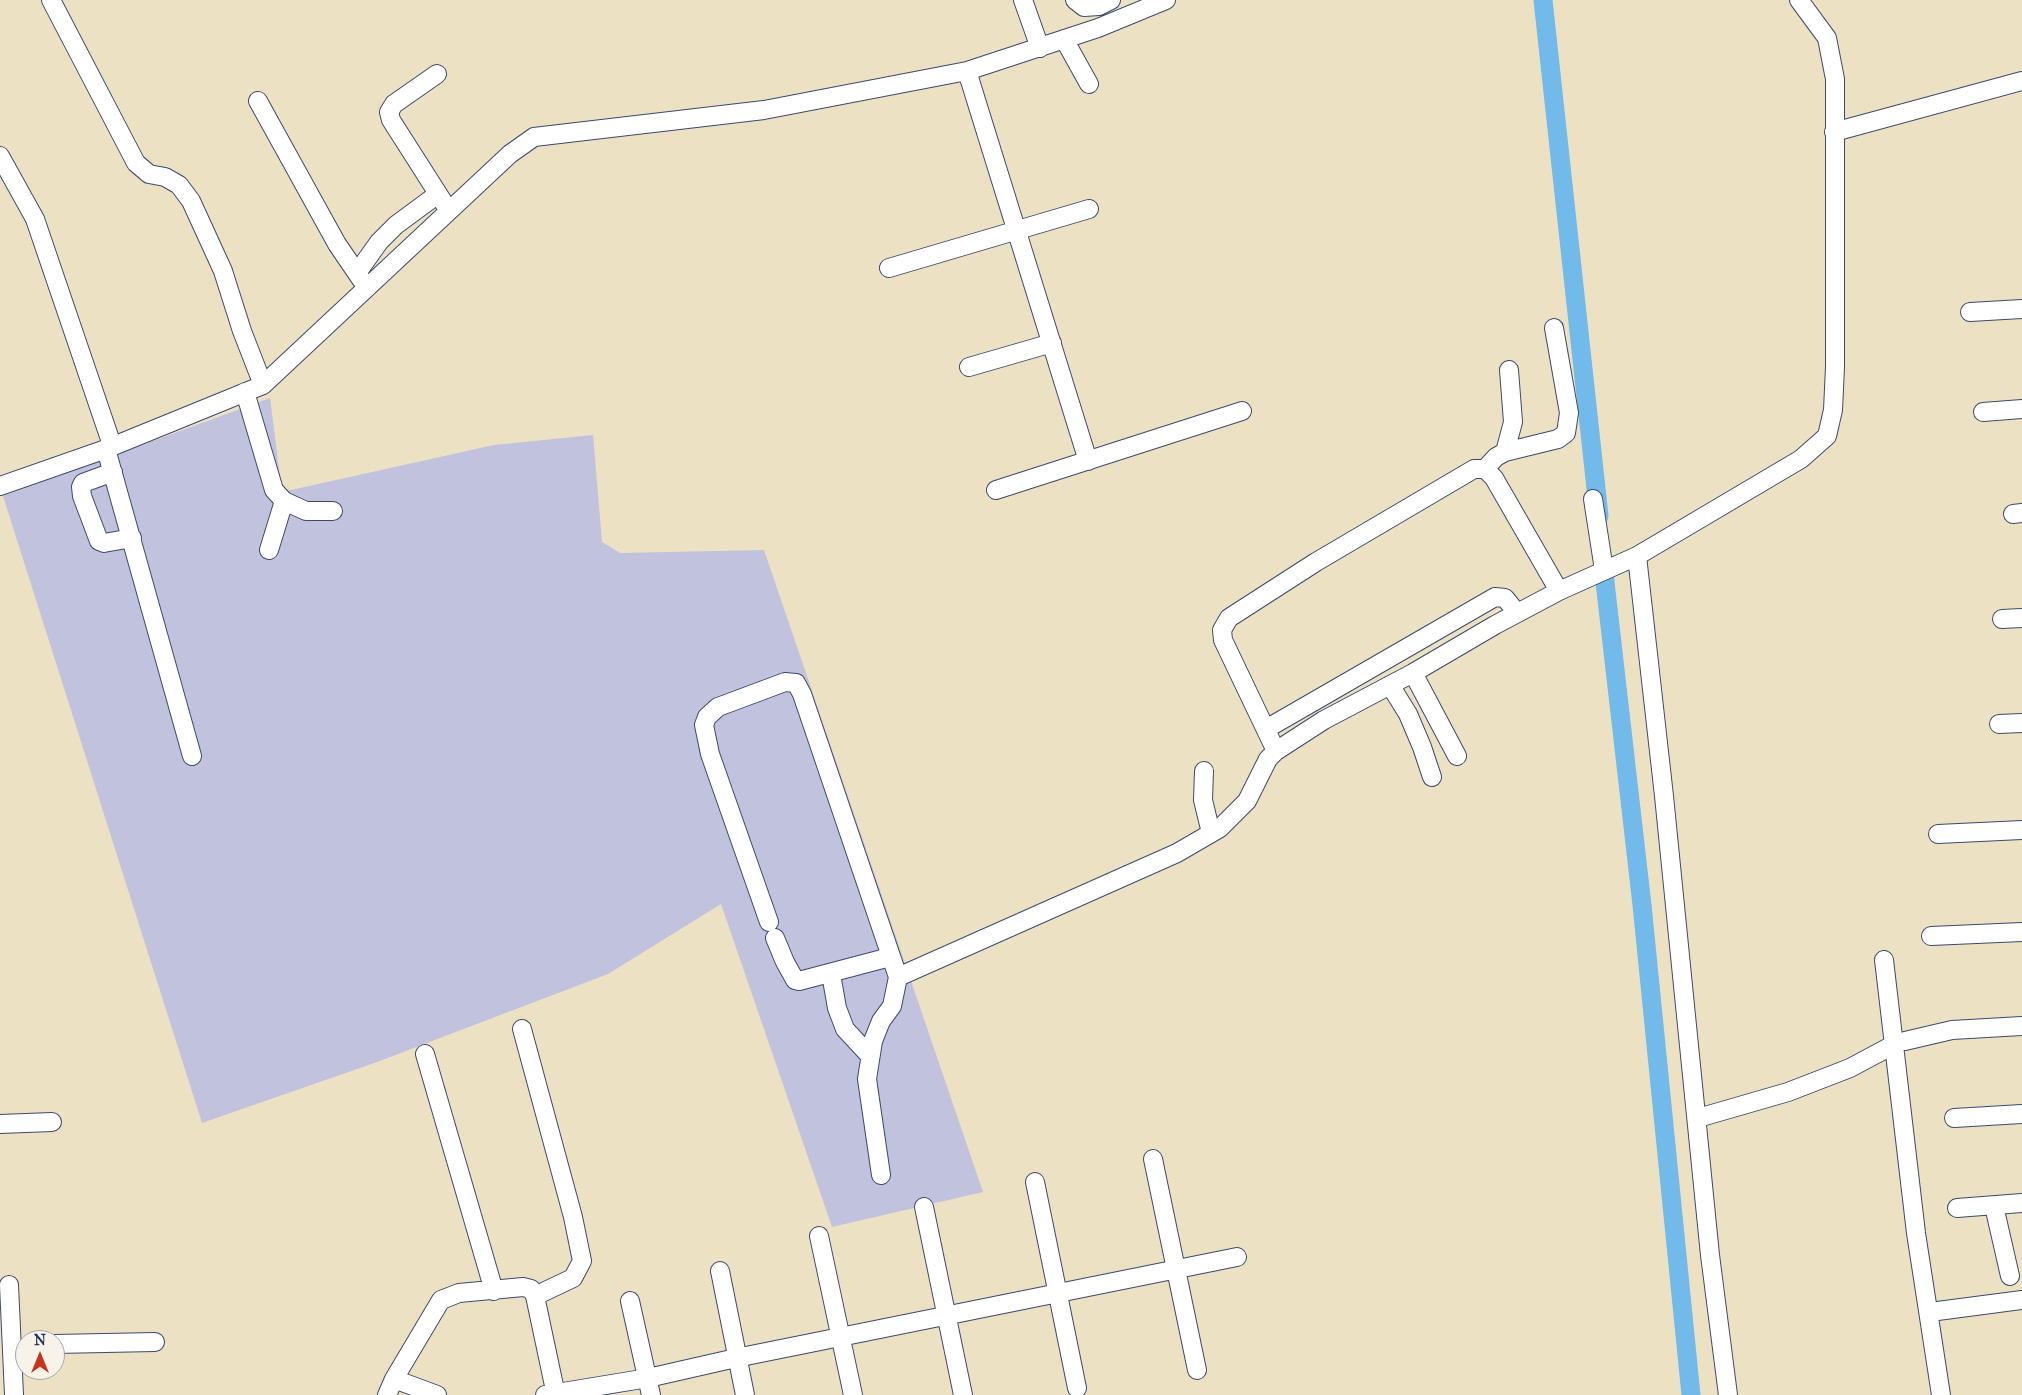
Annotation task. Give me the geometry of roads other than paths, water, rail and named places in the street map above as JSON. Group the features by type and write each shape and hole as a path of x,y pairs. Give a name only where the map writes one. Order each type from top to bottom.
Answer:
{"street":[{"path":"52,0 136,163 149,174 165,177 179,186 191,201 223,271 242,331 263,385"},
{"path":"1023,0 1040,48"},
{"path":"1075,0 1084,7 1099,6 1111,0"},
{"path":"0,486 109,447 263,385 510,154 534,137 764,110 967,71 1040,48 1166,0"},
{"path":"898,977 1177,853 1220,828 1247,801 1268,759 1276,751 1324,720 1413,673 1517,613 1620,563 1801,459 1827,436 1833,410 1835,367 1835,79 1827,38 1799,0"},
{"path":"1064,39 1088,84"},
{"path":"967,71 1088,461"},
{"path":"437,74 394,104 389,112 390,120 449,211"},
{"path":"1834,132 2022,81"},
{"path":"258,101 337,244 368,288"},
{"path":"0,156 35,219 109,447 113,472 192,756"},
{"path":"357,273 379,242 396,225 438,194"},
{"path":"889,268 1089,209"},
{"path":"1970,312 2022,309"},
{"path":"1485,469 1496,457 1506,452 1558,439 1566,433 1569,413 1554,328"},
{"path":"969,367 1052,344"},
{"path":"1506,452 1513,422 1508,370"},
{"path":"245,392 274,490 284,501 306,511 333,511"},
{"path":"1983,412 2022,409"},
{"path":"996,490 1242,411"},
{"path":"1276,751 1223,640 1222,630 1229,618 1316,562 1474,469 1485,469 1494,478 1559,591"},
{"path":"113,472 83,483 81,487 82,496 99,541 104,543 132,538"},
{"path":"1593,499 1620,563 1698,1118 1710,1255 1728,1395"},
{"path":"269,550 284,501"},
{"path":"1266,729 1490,599 1500,596 1506,598 1517,613"},
{"path":"2002,619 2022,618"},
{"path":"1413,673 1457,756"},
{"path":"881,1175 866,1079 873,1041 882,1021 892,1006 898,977 802,694 796,683 785,682 718,707 707,717 704,725 710,754 772,930 795,980 814,979 890,957"},
{"path":"1390,685 1408,714 1432,776"},
{"path":"1999,724 2022,723"},
{"path":"1204,771 1203,800 1211,833"},
{"path":"1938,834 2022,830"},
{"path":"1930,936 2022,932"},
{"path":"1884,960 1899,1043 1916,1233 1930,1312 1941,1395"},
{"path":"830,974 837,1008 846,1030 870,1056"},
{"path":"1698,1118 1797,1088 1850,1068 1899,1043 1952,1030 2022,1026"},
{"path":"522,1029 573,1217 582,1261 573,1278 535,1296"},
{"path":"425,1054 494,1291"},
{"path":"1954,1118 2022,1114"},
{"path":"0,1124 52,1122"},
{"path":"1153,1159 1197,1370"},
{"path":"1035,1182 1077,1388"},
{"path":"1957,1208 2022,1203"},
{"path":"1994,1206 2010,1276"},
{"path":"924,1207 963,1395"},
{"path":"819,1236 853,1395"},
{"path":"437,1395 390,1387 442,1300 460,1293 523,1287 531,1289 535,1296 552,1394 649,1386 736,1358 1237,1256"},
{"path":"720,1272 745,1395"},
{"path":"9,1285 14,1395"},
{"path":"1930,1312 2022,1300"},
{"path":"630,1301 649,1386"},
{"path":"65,1344 155,1342"}],"waterway":[{"path":"1543,0 1599,516"},
{"path":"1602,556 1642,905 1691,1395"}]}
